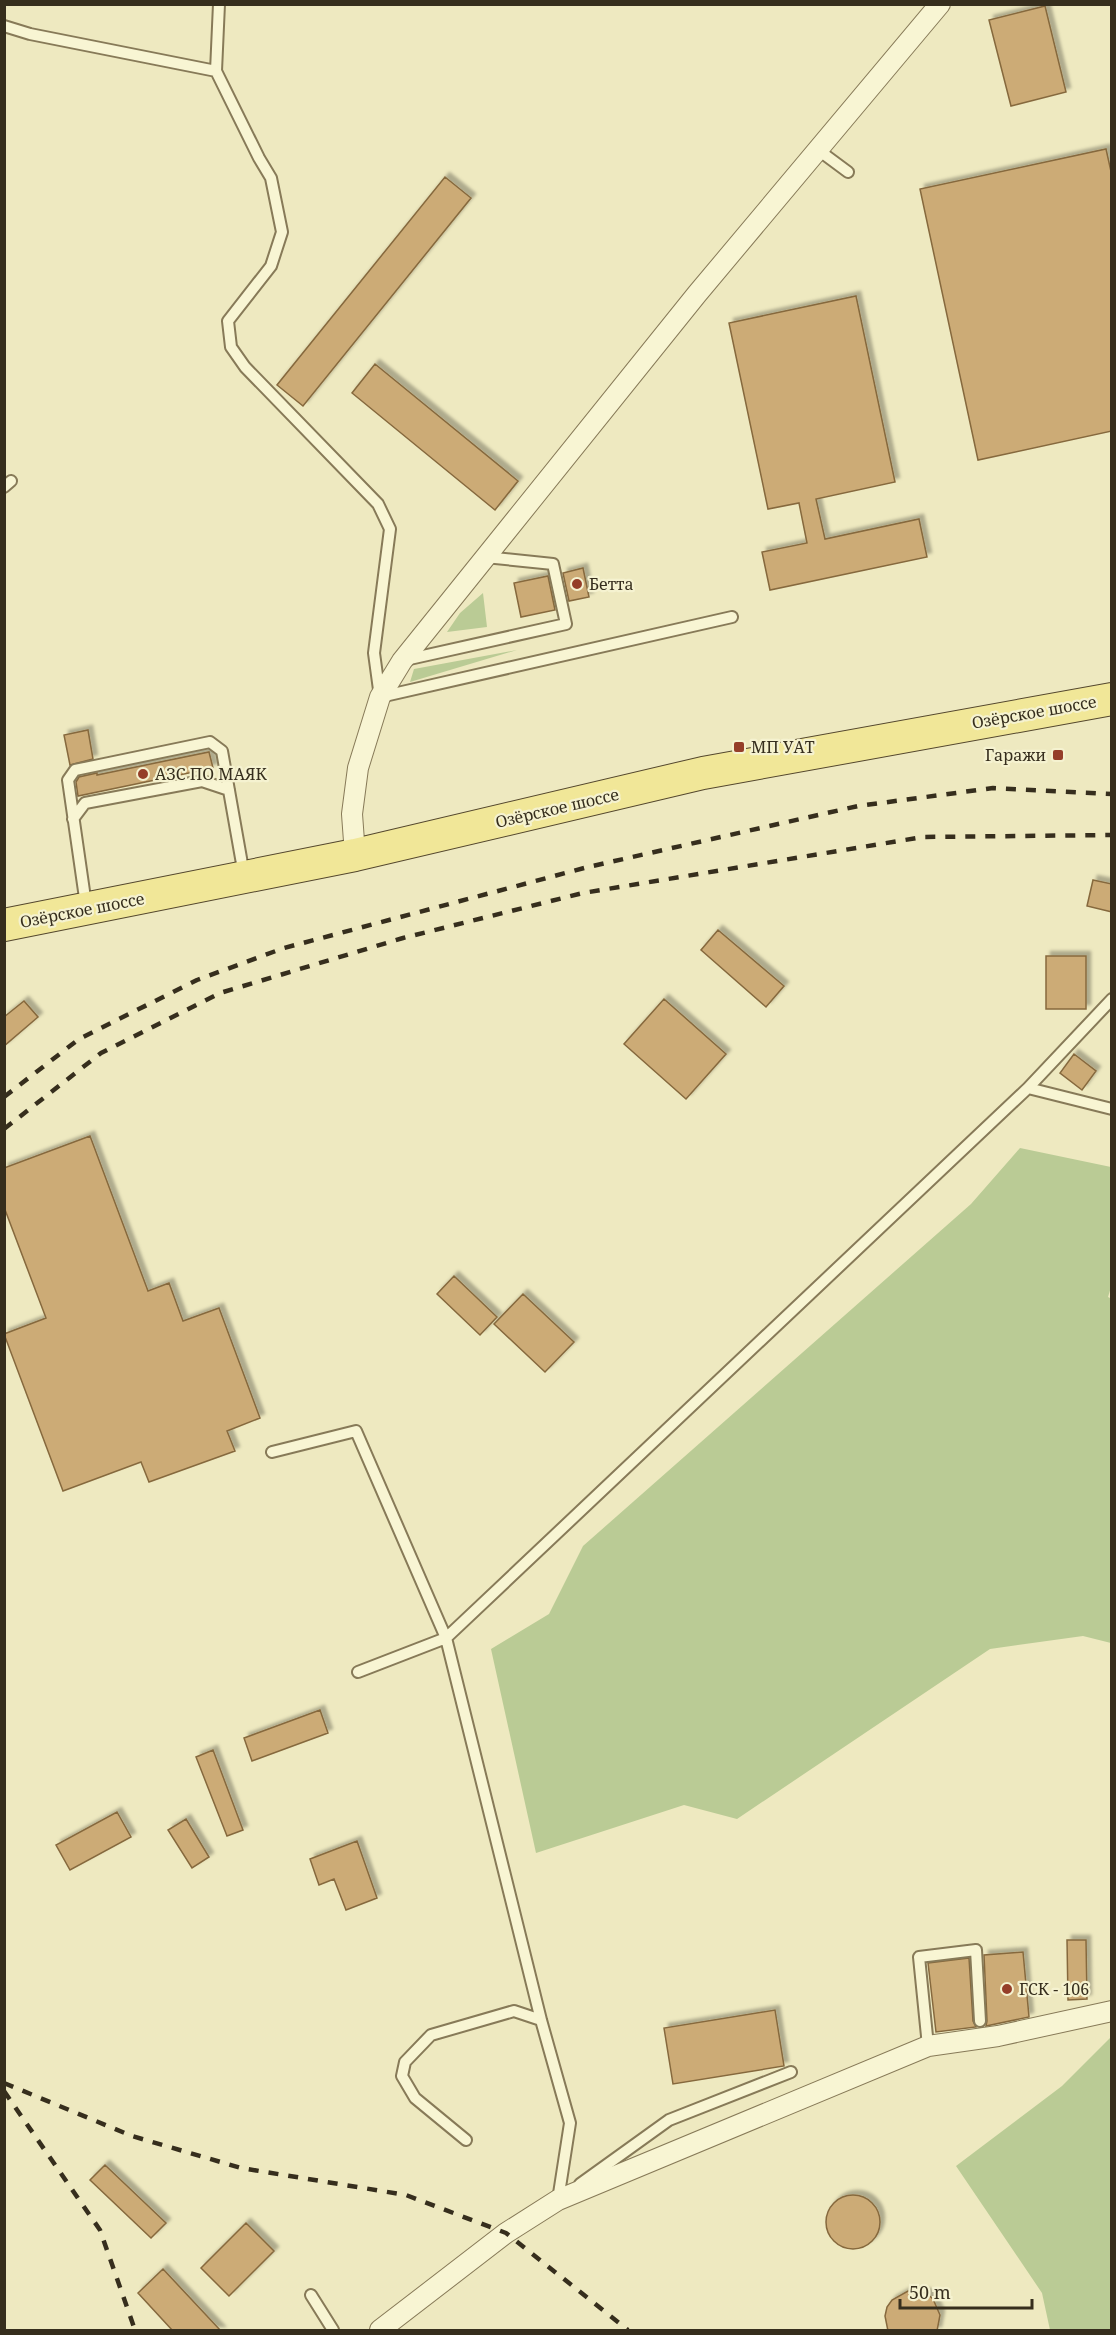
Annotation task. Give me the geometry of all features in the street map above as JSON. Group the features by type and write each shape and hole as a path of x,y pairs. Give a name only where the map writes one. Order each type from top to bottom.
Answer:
{"main road":[{"name":"Озёрское шоссе","path":"4,925 355,855 703,773 1112,699"}],"street":[{"path":"355,855 352,814 358,768 380,697 402,661 697,294 940,4"},
{"path":"380,2331 506,2233 558,2200 928,2046 998,2036 1112,2011"}],"lane":[{"path":"219,4 216,71 271,178 282,232 271,266 228,321 231,347 245,367 378,504 390,529 374,653 380,697 732,617"},
{"path":"4,26 30,34 216,71"},
{"path":"817,149 848,172"},
{"path":"402,661 566,624 553,564 485,557"},
{"path":"86,910 68,780 75,770 210,742 222,751 245,878"},
{"path":"73,819 85,803 191,783 202,781 229,790"},
{"path":"358,1672 446,1638 1028,1088 1112,999"},
{"path":"1028,1088 1112,1109"},
{"path":"272,1452 356,1431 446,1638 541,2020 570,2123 558,2200"},
{"path":"928,2046 919,1957 976,1950 980,2021"},
{"path":"466,2140 415,2098 402,2076 405,2062 431,2035 514,2011 541,2020"},
{"path":"558,2200 669,2120 791,2072"},
{"path":"311,2295 333,2331"}],"green space":[{"path":"483,593 487,627 447,632 460,613"},
{"path":"517,650 410,682 414,669"},
{"path":"1020,1148 1111,1167 1112,1284 1108,1297 1112,1299 1111,1643 1083,1636 990,1649 737,1819 684,1805 536,1853 491,1649 549,1614 583,1546 971,1204"},
{"path":"1111,2037 1111,2330 1050,2330 1042,2293 956,2166 1062,2086"}],"building":[{"path":"1045,6 1066,92 1011,106 989,20"},
{"path":"1106,149 1112,176 1112,431 978,460 920,189"},
{"path":"445,177 471,198 303,406 277,385"},
{"path":"856,296 895,482 816,499 825,539 919,519 927,557 770,590 762,552 807,543 799,503 768,509 729,323"},
{"path":"375,364 518,481 495,510 352,393"},
{"name":"Бетта","path":"583,568 589,597 569,601 563,573"},
{"path":"548,576 555,610 521,617 514,583"},
{"path":"88,730 93,759 70,765 64,735"},
{"name":"АЗС ПО МАЯК","path":"209,752 213,768 78,796 76,782 79,777"},
{"path":"1093,880 1112,884 1112,912 1087,906"},
{"path":"718,930 784,986 766,1007 701,950"},
{"path":"1046,956 1086,956 1086,1009 1046,1009"},
{"path":"664,999 726,1054 686,1099 624,1044"},
{"path":"24,1001 38,1017 4,1046 4,1017"},
{"path":"1074,1054 1096,1071 1082,1090 1060,1073"},
{"path":"90,1136 148,1291 169,1283 183,1321 219,1308 260,1418 227,1431 235,1451 149,1482 141,1462 63,1491 4,1334 46,1318 4,1207 4,1168"},
{"path":"454,1276 497,1317 480,1335 437,1294"},
{"path":"523,1294 574,1342 545,1372 494,1324"},
{"path":"320,1710 328,1733 252,1761 244,1738"},
{"path":"213,1750 243,1830 227,1836 196,1757"},
{"path":"117,1812 131,1837 70,1870 56,1845"},
{"path":"186,1819 209,1857 192,1868 168,1830"},
{"path":"357,1841 377,1898 346,1910 334,1879 319,1885 310,1859"},
{"path":"1067,1940 1086,1940 1087,1999 1068,2000"},
{"name":"ГСК - 106","path":"1023,1952 1029,2017 986,2026 984,1955"},
{"path":"969,1958 973,2021 976,2027 936,2032 928,1963"},
{"path":"775,2010 784,2066 673,2084 664,2028"},
{"path":"105,2165 166,2223 151,2238 90,2180"},
{"path":"848,2195 858,2195 868,2199 876,2207 880,2222 876,2237 868,2245 858,2249 848,2249 838,2245 830,2237 826,2227 826,2217 830,2207 838,2199"},
{"path":"246,2223 274,2251 229,2296 201,2268"},
{"path":"163,2269 221,2331 173,2331 138,2293"},
{"path":"908,2291 926,2293 933,2299 940,2315 937,2331 888,2331 885,2316 887,2307 892,2300"}],"railway":[{"path":"4,1097 79,1039 197,980 284,948 588,867 858,806 993,788 1112,794"},
{"path":"4,1129 101,1053 220,993 403,938 583,893 923,837 1112,835"},
{"path":"4,2083 132,2136 241,2168 406,2195 506,2233 628,2330"},
{"path":"4,2091 100,2230 135,2330"}],"place":[{"name":"Бетта","path":"577,584"},
{"name":"МП УАТ","path":"739,747"},
{"name":"Гаражи","path":"1058,755"},
{"name":"АЗС ПО МАЯК","path":"143,774"},
{"name":"ГСК - 106","path":"1007,1989"}]}
